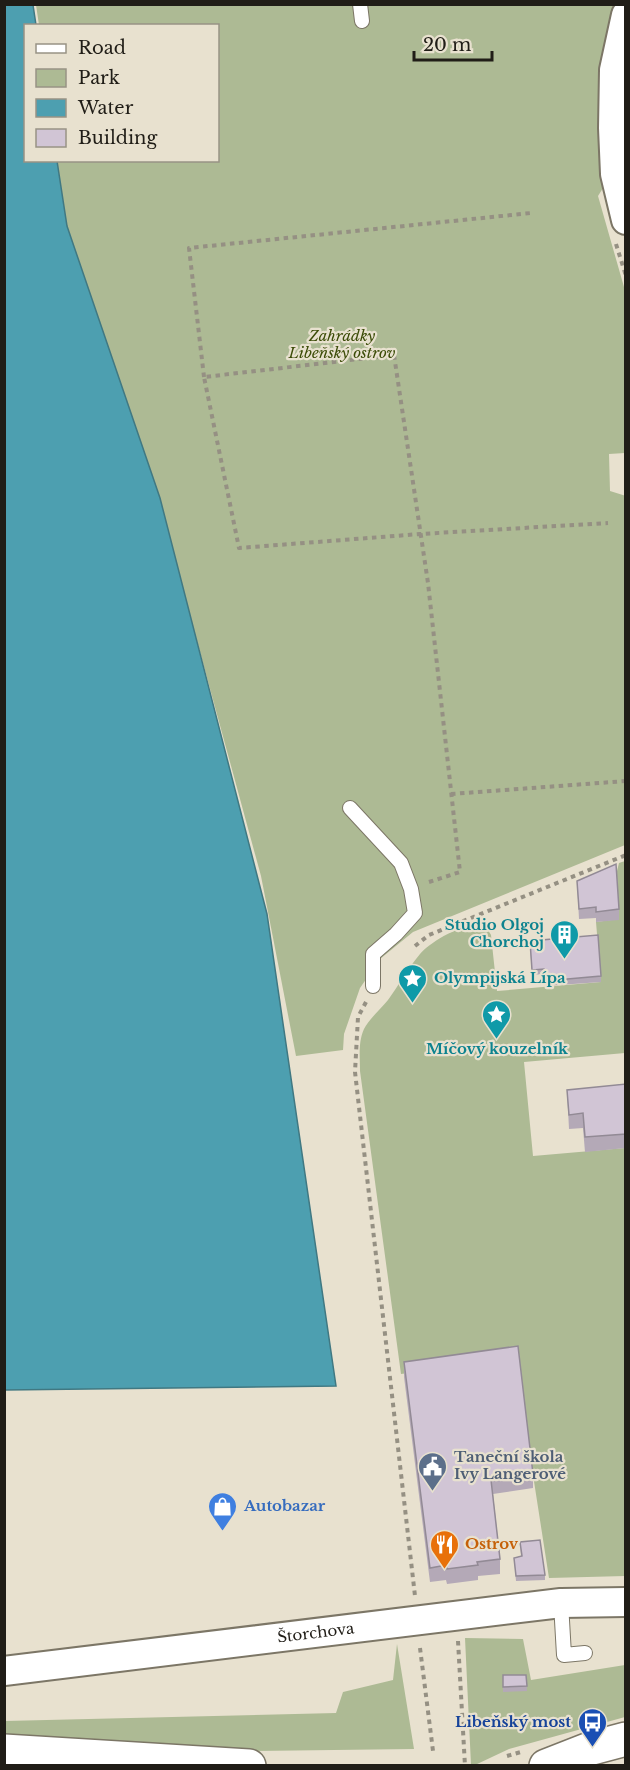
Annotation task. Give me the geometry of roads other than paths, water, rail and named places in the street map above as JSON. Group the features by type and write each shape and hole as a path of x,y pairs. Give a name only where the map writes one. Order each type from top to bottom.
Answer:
{"main road":[{"path":"546,1766 592,1748 626,1739"},
{"path":"4,1751 249,1766"}],"street":[{"path":"626,15 614,70 613,128 615,174 626,220"},
{"name":"Štorchova","path":"4,1671 561,1604 626,1602"}],"lane":[{"path":"360,4 362,21"},
{"path":"350,808 400,863 411,889 415,913 396,934 372,954 373,986"},
{"path":"561,1604 564,1655 585,1653"}],"water":[{"path":"4,5 33,5 36,24 24,24 24,162 57,162 67,226 160,498 267,914 336,1386 5,1390"}],"place":[{"name":"Studio Olgoj Chorchoj","path":"565,960"},
{"name":"Olympijská Lípa","path":"413,1004"},
{"name":"Míčový kouzelník","path":"497,1040"},
{"name":"Taneční škola Ivy Langerové","path":"433,1492"},
{"name":"Autobazar","path":"223,1532"},
{"name":"Ostrov","path":"444,1570"},
{"name":"Libeňský most","path":"592,1748"}],"park label":[{"name":"Zahrádky Libeňský ostrov","path":"342,344"}]}
